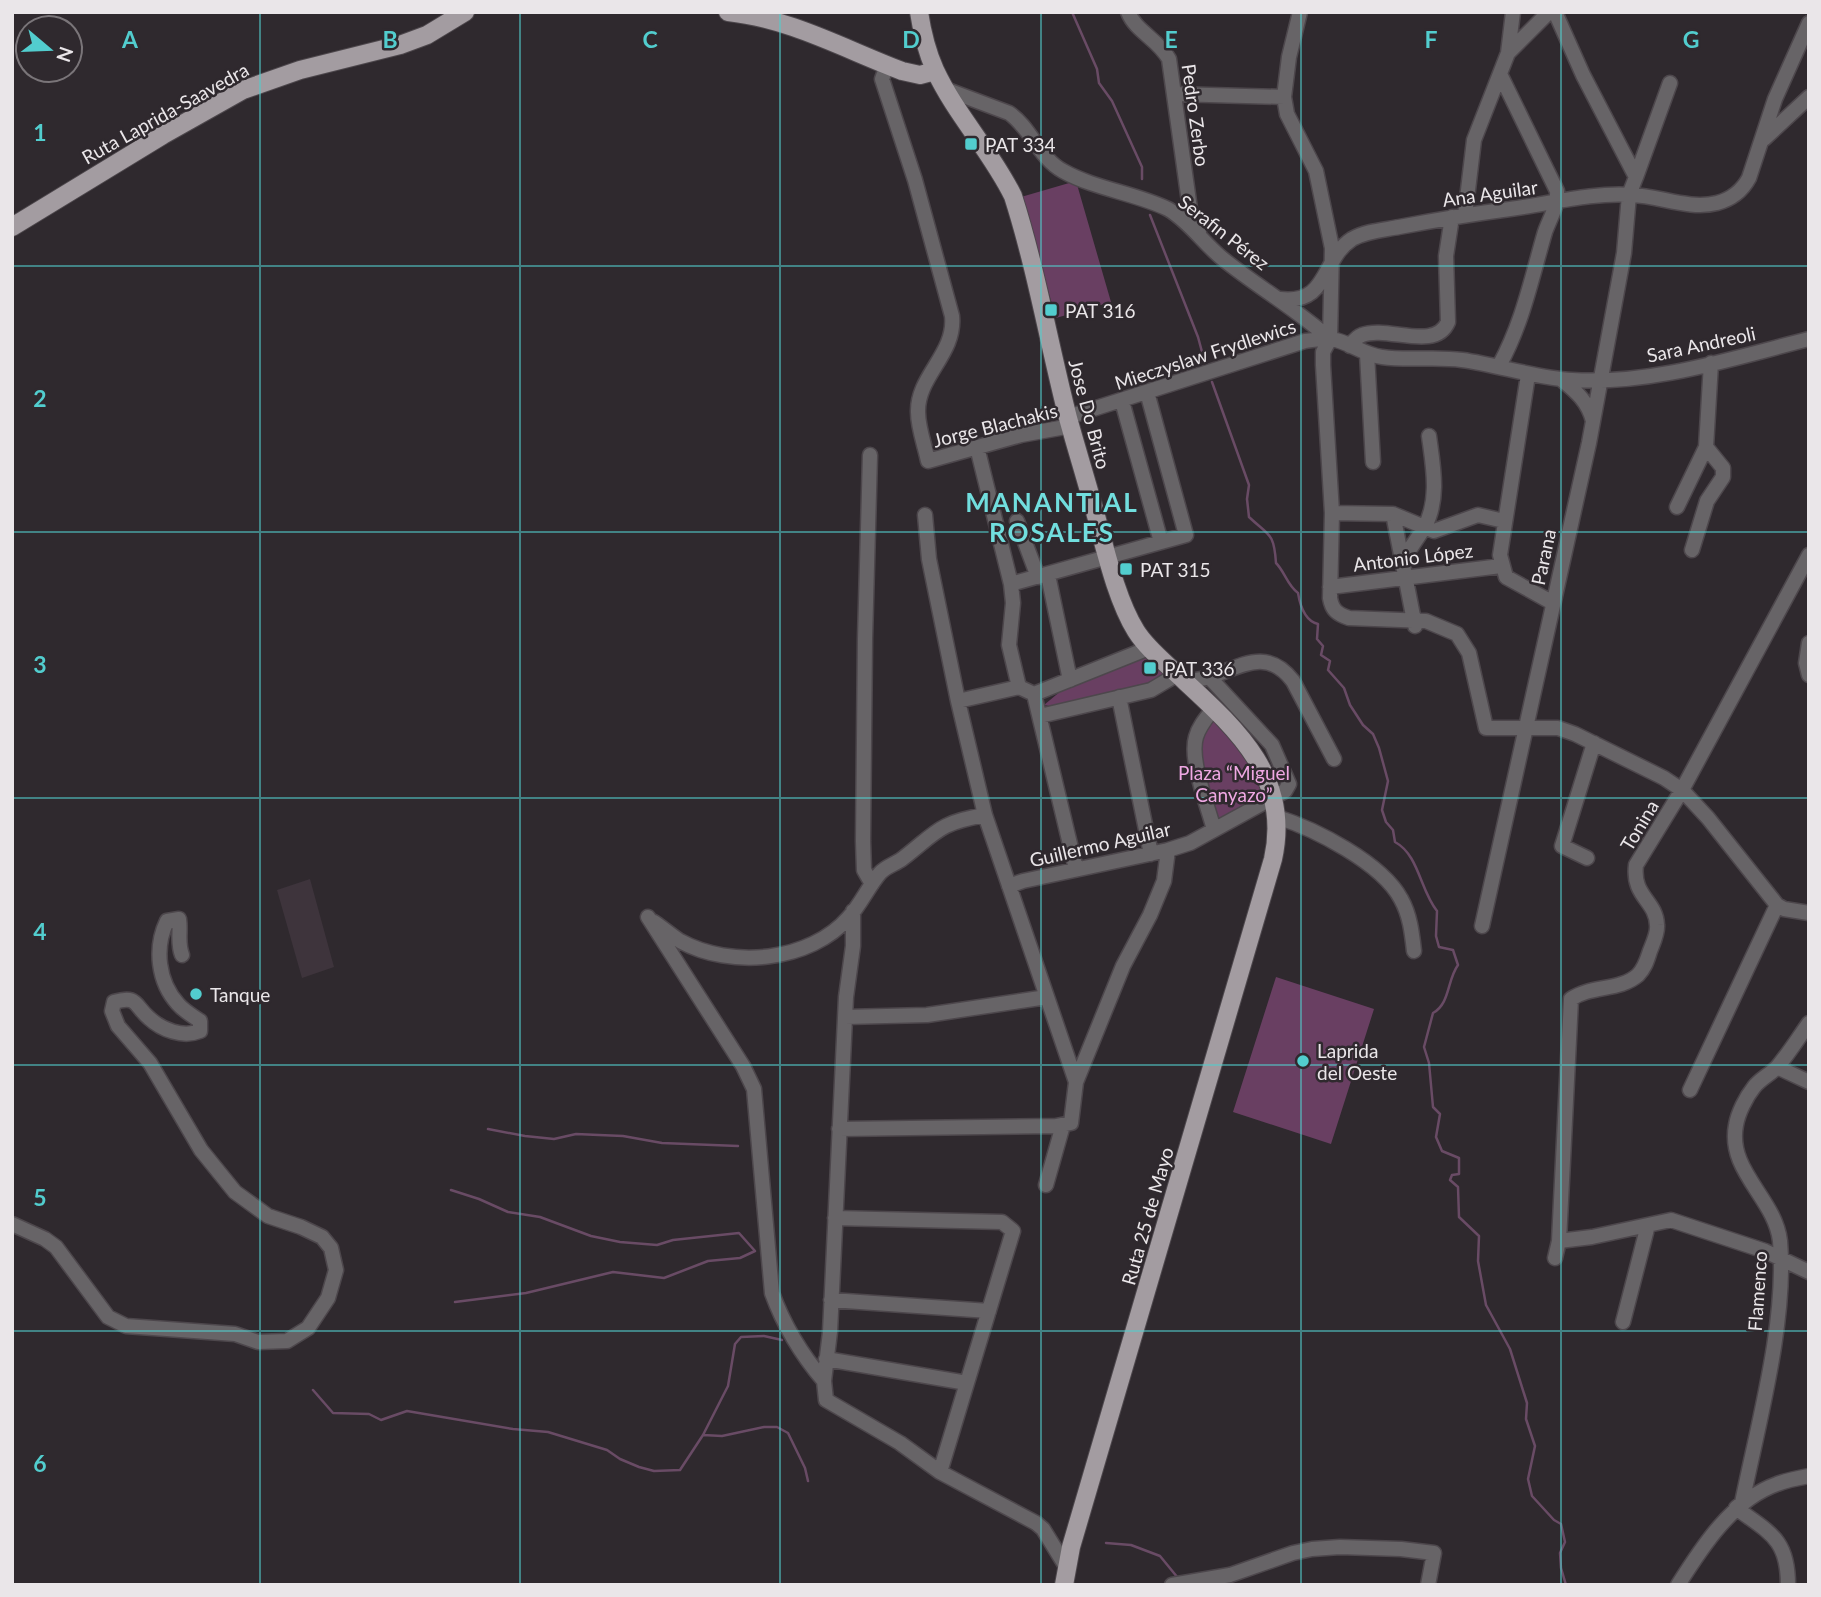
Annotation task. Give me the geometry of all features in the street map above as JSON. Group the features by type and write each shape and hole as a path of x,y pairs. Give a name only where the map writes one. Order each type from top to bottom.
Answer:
{"main road":[{"name":"Ruta Laprida-Saavedra","path":"12,227 163,135 243,90 300,71 400,46 427,35 465,12"},
{"path":"728,12 794,26 887,65 920,75 935,71"},
{"name":"Jose Do Brito","path":"919,12 935,71 1013,196 1069,422 1108,558 1126,610 1149,648 1214,708 1251,750 1266,776 1274,798 1278,839 1273,859"},
{"name":"Ruta 25 de Mayo","path":"1065,1576 1273,859"}],"street":[{"name":"Pedro Zerbo","path":"1128,12 1138,28 1159,44 1169,59 1191,216 1201,238"},
{"path":"1300,12 1289,57 1284,97 1287,114 1316,171 1332,248 1330,339 1323,352 1332,513 1331,607 1339,615 1349,618 1415,623 1426,621 1457,634 1469,653 1486,727 1558,728 1664,778 1682,790 1708,818 1777,905 1784,909 1809,912"},
{"path":"1350,346 1362,335 1372,333 1433,337 1444,331 1448,322 1446,256 1459,216 1474,141 1508,53 1513,12"},
{"path":"1508,53 1549,12"},
{"path":"1555,12 1583,75 1636,177"},
{"path":"1761,142 1776,99 1809,23"},
{"name":"Jorge Blachakis","path":"887,65 882,79 915,180 954,329 951,341 934,366 921,396 918,412 928,461 1069,422"},
{"path":"1499,366 1523,315 1549,219 1558,203 1557,191 1501,76"},
{"name":"Parana","path":"1482,926 1593,424 1624,253 1629,195 1670,83"},
{"name":"Serafin Pérez","path":"945,89 1017,118 1050,161 1062,171 1167,209 1222,258 1330,339"},
{"path":"1174,94 1284,97"},
{"path":"1761,142 1792,110 1809,97"},
{"name":"Ana Aguilar","path":"1280,299 1295,300 1316,290 1345,245 1363,234 1459,216 1591,197 1629,195 1695,205 1717,203 1743,189 1761,142"},
{"name":"Mieczyslaw Frydlewics","path":"1069,422 1122,401 1305,341 1330,339 1367,354 1405,360 1456,359 1499,366 1528,375 1601,381"},
{"name":"Sara Andreoli","path":"1601,381 1687,369 1809,339"},
{"path":"1367,354 1373,462"},
{"path":"1677,507 1706,447 1712,363"},
{"path":"1528,375 1504,521 1501,566 1506,577 1513,583 1553,603"},
{"path":"1561,379 1581,396 1589,408 1593,424"},
{"path":"1011,584 1186,534 1147,393"},
{"path":"1122,401 1161,542"},
{"path":"1402,561 1424,528 1434,493 1429,436"},
{"path":"977,447 1011,584 1013,603 1009,645 1019,687"},
{"path":"1692,550 1707,501 1723,477 1723,468 1706,447"},
{"path":"870,455 863,841 864,870 872,884"},
{"path":"1332,513 1393,514 1434,531 1478,515 1504,521"},
{"path":"1393,514 1415,623"},
{"path":"925,515 929,559 985,815 1076,1082"},
{"path":"1017,521 1043,576 1070,680"},
{"name":"Tonina","path":"1555,1258 1559,1241 1572,999 1581,993 1636,977 1645,966 1657,925 1650,907 1637,889 1636,865 1682,790 1809,555"},
{"name":"Antonio López","path":"1330,587 1501,566"},
{"path":"1809,643 1806,663 1809,675"},
{"path":"958,701 1019,687 1034,694 1149,648"},
{"path":"1040,716 1151,690 1182,678 1210,678 1252,662 1275,664 1285,670 1293,681 1334,759"},
{"path":"1210,678 1272,745 1289,784 1285,791 1274,798"},
{"path":"1034,694 1076,869"},
{"path":"1119,697 1151,854"},
{"path":"1214,708 1199,727 1195,740 1195,755 1214,830"},
{"path":"1587,858 1562,846 1594,743"},
{"name":"Guillermo Aguilar","path":"1009,886 1190,843 1274,798"},
{"path":"824,1381 802,1353 782,1319 772,1293 754,1089 743,1066 648,917 681,941 702,949 758,957 784,954 825,938 849,918 881,871 902,859 942,826 956,820 985,815"},
{"path":"1277,817 1300,824 1350,851 1387,879 1401,898 1410,921 1415,951"},
{"path":"839,1129 1071,1123 1076,1082 1123,967 1164,881 1168,850"},
{"path":"1690,1090 1777,905"},
{"path":"853,911 853,946 845,1017 831,1300 824,1381 826,1400 900,1443 940,1472 1036,1523 1043,1529 1065,1576"},
{"path":"12,1224 57,1247 108,1317 126,1326 235,1334 257,1342 287,1341 309,1328 319,1315 328,1298 336,1270 331,1248 322,1237 268,1216 235,1192 201,1150 150,1063 118,1026 112,1011 114,1002 126,998 138,1003 148,1017 161,1027 180,1034 200,1031 200,1021 179,1005 162,976 159,956 161,934 167,921 179,919 181,931 177,942 182,955"},
{"path":"845,1017 927,1015 1047,997"},
{"name":"Flamenco","path":"1737,1508 1742,1503 1769,1370 1781,1257 1776,1224 1736,1155 1736,1121 1754,1087 1777,1067 1807,1030"},
{"path":"1777,1067 1809,1082"},
{"path":"1046,1185 1063,1125"},
{"path":"835,1218 1002,1222 1013,1231 940,1472"},
{"path":"1559,1241 1592,1237 1671,1220 1781,1257 1809,1272"},
{"path":"1623,1322 1648,1225"},
{"path":"831,1300 989,1311"},
{"path":"826,1359 967,1382"},
{"path":"1678,1585 1700,1550 1737,1508 1774,1485 1809,1476"},
{"path":"1737,1508 1783,1547 1788,1567 1788,1585"},
{"path":"1172,1585 1230,1576 1293,1553 1340,1547 1434,1553 1427,1585"}],"shaded area":[{"path":"310,879 334,967 302,978 277,890"}],"green space":[{"path":"1076,181 1111,302 1056,318 1021,197"},
{"path":"1145,652 1171,673 1149,686 1054,707 1044,705 1068,685"},
{"name":"Plaza “Miguel Canyazo”","path":"1212,716 1244,748 1269,796 1219,828 1199,752 1203,733"},
{"name":"Laprida del Oeste","path":"1276,977 1374,1009 1331,1144 1233,1112"}],"waterway":[{"path":"1072,12 1097,69 1099,83 1112,101 1142,167 1142,179"},
{"path":"1150,215 1198,337 1205,363"},
{"path":"1212,382 1249,485 1249,517 1272,540 1276,563 1298,593 1306,616 1318,624 1317,639 1323,646 1321,655 1330,661 1328,670 1344,688 1350,705 1363,725 1373,734 1388,781 1382,810 1386,822 1393,830 1395,842 1409,855 1437,911 1436,936 1439,947 1453,950 1458,965 1443,1004 1433,1013 1424,1047 1429,1063 1433,1107 1440,1114 1436,1137 1442,1151 1459,1158 1459,1174 1452,1175 1450,1180 1458,1187 1459,1217 1479,1236 1478,1261 1486,1305 1510,1349 1527,1403 1526,1419 1535,1446 1528,1479 1532,1496 1561,1524 1565,1542 1560,1553 1561,1568 1566,1585"},
{"path":"488,1129 554,1139 576,1134 623,1136 662,1143 738,1146"},
{"path":"451,1190 508,1212 540,1217 591,1236 620,1242 657,1245 673,1240 739,1233 755,1251 740,1258 708,1261 664,1278 613,1272 526,1293 455,1302"},
{"path":"703,1435 728,1386 735,1344 741,1337 764,1336 782,1340"},
{"path":"313,1390 333,1413 369,1414 381,1420 407,1411 513,1429 548,1432 607,1450 620,1459 654,1471 680,1470 703,1435 722,1436 777,1427 788,1433 805,1468 808,1481"},
{"path":"1106,1543 1131,1545 1160,1556 1178,1578"}],"place":[{"name":"PAT 334","path":"971,144"},
{"name":"PAT 316","path":"1051,310"},
{"name":"PAT 315","path":"1126,569"},
{"name":"PAT 336","path":"1150,668"},
{"name":"Tanque","path":"196,994"},
{"name":"Laprida del Oeste","path":"1303,1061"}],"district":[{"name":"MANANTIAL ROSALES","path":"1052,517"}]}
